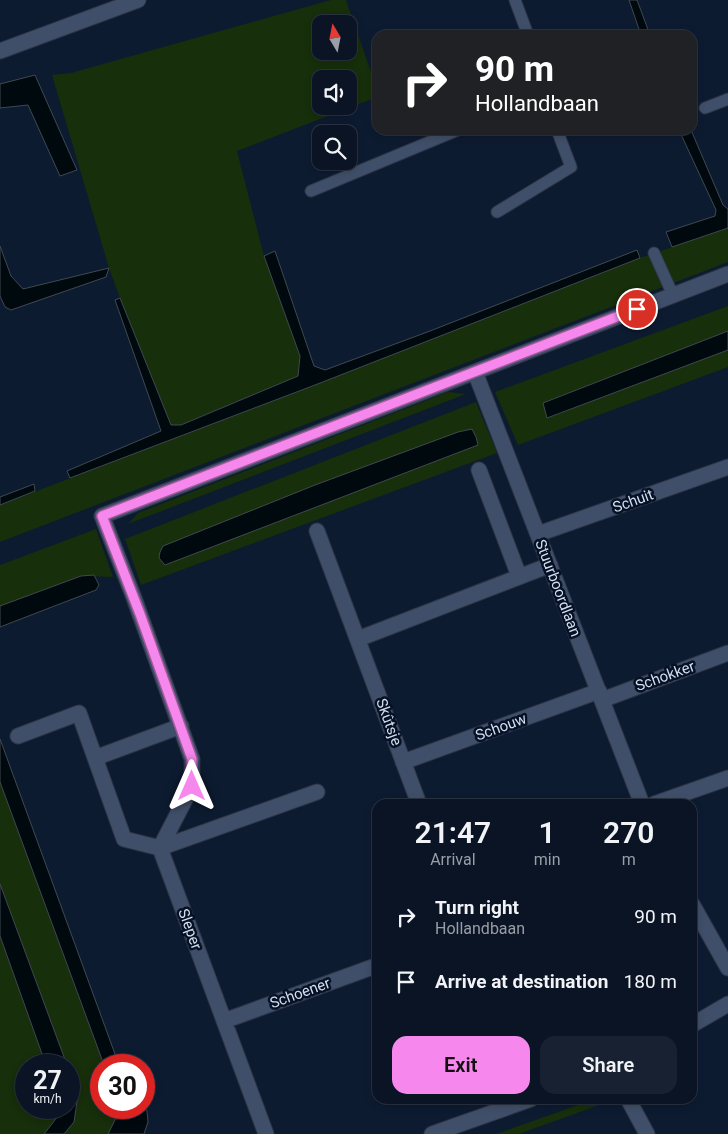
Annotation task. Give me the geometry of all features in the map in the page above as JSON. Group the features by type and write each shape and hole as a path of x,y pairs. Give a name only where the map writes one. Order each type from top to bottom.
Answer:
{"street":[{"path":"0,51 138,0"},
{"path":"160,848 192,786 192,759 102,516 728,274"},
{"name":"Stuurboordlaan","path":"475,372 640,799"},
{"name":"Schuit","path":"538,534 728,467"},
{"path":"479,470 520,576"},
{"name":"Skûtsje","path":"317,531 417,799"},
{"path":"358,639 550,565"},
{"name":"Schokker","path":"600,695 728,653"},
{"name":"Schouw","path":"403,762 600,695"},
{"path":"18,736 79,713 124,838 160,848 317,792"},
{"path":"95,758 181,726"},
{"path":"668,799 728,778"},
{"name":"Sleper","path":"160,848 266,1134"},
{"path":"697,913 728,968"},
{"name":"Schoener","path":"224,1021 372,967"},
{"path":"697,1021 728,1004"},
{"path":"432,1134 517,1104"},
{"path":"631,1104 648,1134"}],"lane":[{"path":"515,0 526,30"},
{"path":"705,108 728,99"},
{"path":"311,191 446,135"},
{"path":"497,212 571,167 559,135"},
{"path":"654,253 673,295"}],"green space":[{"path":"331,0 346,0 351,15 312,15 312,60 358,60 358,34 372,75 372,99 357,105 357,70 312,70 312,115 330,115 237,151 264,256 300,356 298,376 181,425 171,425 109,268 52,75 71,73"},
{"path":"728,228 728,262 0,542 0,505 640,258"},
{"path":"728,306 728,331 543,403 548,418 728,350 728,367 518,445 495,392"},
{"path":"448,392 466,394 128,524 138,513"},
{"path":"476,402 497,453 141,585 125,539"},
{"path":"96,529 113,577 81,576 0,606 0,565"},
{"path":"0,782 100,1054 90,1054 90,1119 116,1119 108,1134 64,1134 74,1119 80,1119 80,1054 63,1054 0,884"},
{"path":"0,936 42,1054 15,1054 15,1119 56,1119 44,1134 0,1134"},
{"path":"581,1104 602,1104 519,1134 496,1134"}],"shaded area":[{"path":"629,0 637,0 648,30 639,30"},
{"path":"35,75 77,170 60,176 28,105 0,108 0,84"},
{"path":"681,135 693,135 723,205 728,209 728,228 672,247 666,232 715,216 716,210"},
{"path":"0,246 11,276 23,289 109,268 106,277 11,310 5,307 0,296"},
{"path":"637,250 640,258 315,385 70,478 67,471 161,431 115,300 120,298 171,425 181,425 298,376 300,356 264,256 275,251 314,366 325,370"},
{"path":"728,331 728,350 547,418 543,403"},
{"path":"472,429 478,445 165,565 159,558 163,546 315,485 458,432"},
{"path":"34,484 35,491 0,505 0,497"},
{"path":"94,575 99,585 96,590 0,627 0,606 81,576"},
{"path":"0,739 115,1054 100,1054 0,782"},
{"path":"0,884 63,1054 42,1054 0,936"},
{"path":"56,1119 74,1119 64,1134 44,1134"},
{"path":"116,1119 148,1119 144,1134 108,1134"}],"route":[{"path":"192,786 192,759 140,614 102,516 637,309"}]}
